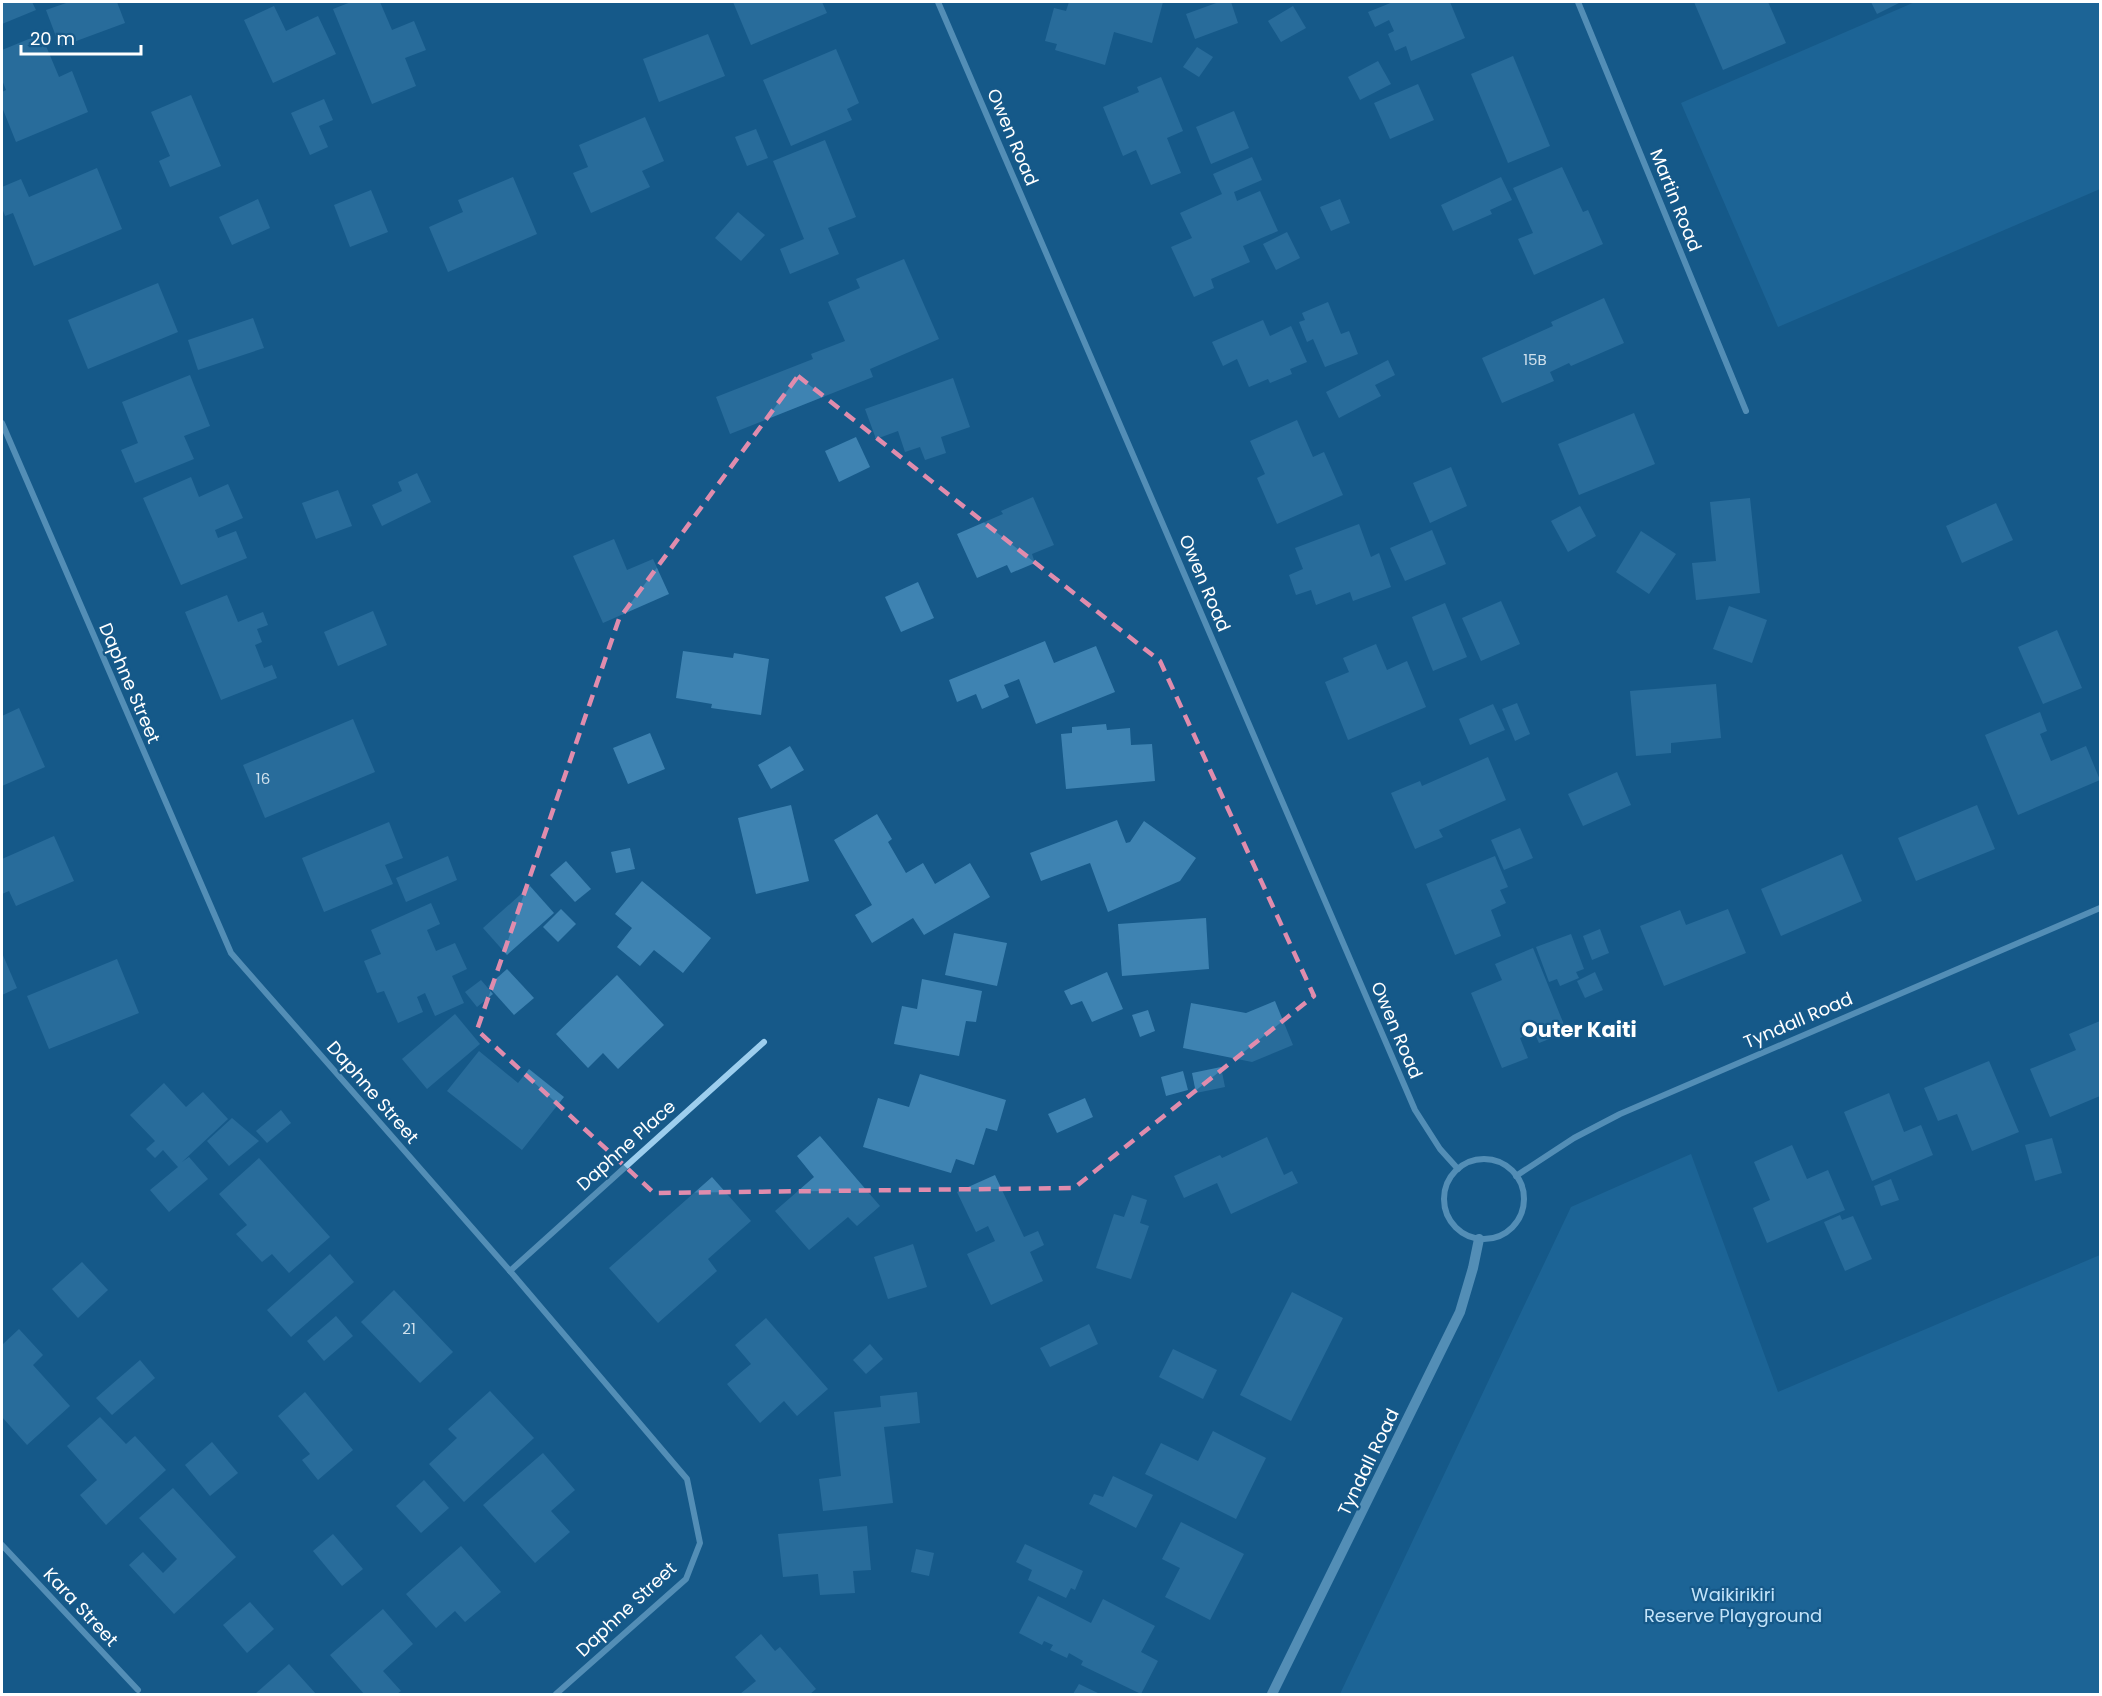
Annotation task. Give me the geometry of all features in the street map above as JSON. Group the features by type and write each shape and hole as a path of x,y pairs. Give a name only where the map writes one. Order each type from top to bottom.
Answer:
{"street":[{"name":"Owen Road","path":"938,2 1415,1110 1440,1149 1458,1169"},
{"name":"Martin Road","path":"1578,2 1746,411"},
{"name":"Daphne Street","path":"2,423 231,953 510,1271 687,1479 700,1543 686,1579 556,1695"},
{"name":"Tyndall Road","path":"1516,1176 1574,1138 1620,1114 2100,908"},
{"name":"Daphne Place","path":"510,1271 764,1042"},
{"path":"1495,1161 1507,1166 1516,1176 1522,1187 1524,1200 1522,1213 1515,1225 1505,1234 1479,1239 1456,1228 1448,1217 1444,1204 1445,1191 1450,1179 1458,1169 1470,1162 1495,1161"},
{"name":"Tyndall Road","path":"1272,1695 1460,1312 1479,1239"},
{"name":"Kara Street","path":"2,1545 138,1690"}],"highlighted area":[{"path":"798,376 1160,661 1314,996 1074,1188 654,1193 477,1030 619,619"}],"green space":[{"path":"1915,2 2100,2 2100,189 1778,327 1681,103"},
{"name":"Waikirikiri Reserve Playground","path":"1691,1154 1778,1392 2100,1255 2100,1694 1340,1694 1571,1207"}],"building":[{"path":"2,2 32,2 36,10 2,24"},
{"path":"69,2 117,2 125,23 60,47 46,10"},
{"path":"351,2 380,2 392,30 414,21 426,50 405,58 416,86 372,104 333,9"},
{"path":"733,2 822,2 827,13 751,45"},
{"path":"1069,2 1163,2 1152,43 1114,32 1105,65 1055,50 1057,44 1045,41 1054,8 1066,11"},
{"path":"1219,2 1231,2 1238,23 1195,39 1186,14"},
{"path":"1393,2 1450,2 1465,38 1411,61 1406,46 1395,51 1388,34 1394,31 1389,20 1375,27 1368,12"},
{"path":"1694,2 1768,2 1786,43 1723,70"},
{"path":"1871,2 1901,2 1877,14"},
{"path":"274,6 286,31 318,16 336,54 273,83 244,20"},
{"path":"1293,6 1306,28 1281,42 1268,21"},
{"path":"41,34 59,77 72,71 88,112 16,142 2,107 2,92 6,90 2,80 2,50"},
{"path":"708,34 725,76 659,102 643,59"},
{"path":"1197,47 1213,57 1199,77 1183,67"},
{"path":"836,49 859,103 847,109 852,120 791,146 763,80"},
{"path":"1513,56 1550,146 1508,163 1471,74"},
{"path":"1378,61 1391,84 1360,100 1348,77"},
{"path":"1161,77 1183,131 1167,138 1181,173 1151,185 1136,150 1123,156 1103,107 1139,92 1137,87"},
{"path":"1418,84 1434,120 1390,139 1374,103"},
{"path":"191,95 221,166 170,187 159,161 170,156 151,112"},
{"path":"324,99 333,120 319,126 328,147 310,155 291,113"},
{"path":"1234,111 1249,148 1211,164 1196,127"},
{"path":"645,117 664,161 642,171 650,187 591,213 573,173 588,167 579,145"},
{"path":"756,129 768,158 747,166 735,137"},
{"path":"825,140 856,217 828,228 839,254 790,274 780,249 804,239 773,161"},
{"path":"1252,157 1262,180 1234,192 1237,201 1260,191 1278,231 1243,246 1250,262 1211,279 1214,288 1194,297 1171,247 1192,238 1180,213 1222,194 1213,174"},
{"path":"1562,167 1583,212 1588,210 1603,244 1534,275 1518,239 1533,233 1513,188"},
{"path":"97,168 122,229 34,266 13,213 5,216 2,208 2,187 21,179 29,197"},
{"path":"513,177 537,234 448,272 429,227 463,212 458,200"},
{"path":"1501,177 1512,200 1490,210 1492,214 1453,231 1441,205"},
{"path":"371,190 388,232 350,247 334,205"},
{"path":"258,199 270,228 232,245 219,217"},
{"path":"1340,199 1350,223 1331,231 1320,207"},
{"path":"738,212 765,235 741,261 715,238"},
{"path":"1287,232 1300,258 1276,270 1263,244"},
{"path":"904,259 939,339 870,369 873,377 730,434 716,397 813,359 811,354 845,341 828,302 860,288 856,279"},
{"path":"158,283 178,332 88,369 68,320"},
{"path":"1604,298 1624,343 1571,366 1569,363 1550,372 1554,381 1502,403 1482,358 1553,326 1551,322"},
{"path":"1328,302 1341,334 1349,331 1358,354 1325,367 1313,339 1307,342 1299,322 1305,320 1302,313"},
{"path":"253,318 264,348 198,370 188,340"},
{"path":"1263,320 1270,336 1291,326 1307,362 1290,369 1292,374 1270,383 1268,379 1249,387 1237,359 1223,366 1212,342"},
{"path":"1388,360 1395,375 1375,385 1381,396 1339,418 1326,392"},
{"path":"190,375 210,426 184,436 194,459 135,483 121,450 138,443 122,402"},
{"path":"953,378 970,427 941,437 946,453 925,460 920,447 905,452 898,431 876,439 865,409"},
{"path":"1634,413 1655,464 1579,495 1558,444"},
{"path":"1297,420 1313,457 1324,452 1343,495 1277,524 1257,478 1265,474 1250,441"},
{"path":"856,437 870,467 839,482 825,451"},
{"path":"1451,467 1467,506 1430,523 1413,483"},
{"path":"417,473 431,502 382,526 372,505 402,491 398,482"},
{"path":"191,477 199,497 228,484 243,518 215,530 218,538 236,531 247,558 181,585 143,498"},
{"path":"338,490 352,526 316,539 302,503"},
{"path":"1033,497 1054,545 1032,554 1035,563 1011,573 1007,565 977,578 957,534 1003,514 1001,511"},
{"path":"1750,498 1760,593 1696,600 1692,563 1716,561 1710,502"},
{"path":"1996,503 2013,540 1962,563 1946,526"},
{"path":"1580,506 1596,536 1568,552 1551,521"},
{"path":"1359,524 1371,557 1379,553 1391,587 1353,601 1350,592 1316,605 1311,590 1296,595 1289,575 1303,569 1295,548"},
{"path":"1432,530 1446,564 1405,581 1390,548"},
{"path":"1641,531 1676,554 1649,594 1616,572"},
{"path":"614,539 627,570 653,559 669,594 603,623 573,556"},
{"path":"918,582 934,618 901,632 885,597"},
{"path":"227,595 238,622 263,612 268,625 257,629 262,642 255,645 264,668 272,665 277,678 221,700 185,612"},
{"path":"1501,601 1520,644 1481,661 1462,618"},
{"path":"1445,603 1467,657 1433,671 1412,617"},
{"path":"1729,606 1767,620 1752,663 1713,649"},
{"path":"373,611 387,645 338,666 324,632"},
{"path":"2057,630 2082,688 2043,704 2018,647"},
{"path":"1045,641 1054,663 1096,646 1115,692 1036,724 1019,679 1004,685 1009,697 982,709 976,694 957,702 949,680"},
{"path":"1376,644 1387,670 1407,661 1426,707 1348,740 1325,682 1349,672 1343,658"},
{"path":"683,651 733,658 734,653 769,659 761,715 711,708 712,704 676,698"},
{"path":"1716,684 1721,738 1671,743 1671,753 1636,756 1630,691"},
{"path":"1517,703 1530,734 1515,741 1502,709"},
{"path":"1493,704 1505,730 1470,745 1459,719"},
{"path":"19,708 45,767 2,786 2,716"},
{"path":"2040,712 2047,731 2040,734 2051,761 2086,746 2100,780 2018,815 1985,735"},
{"path":"353,719 375,772 265,818 243,765"},
{"path":"1106,724 1107,730 1130,728 1131,745 1152,744 1155,781 1066,789 1061,734 1072,733 1072,727"},
{"path":"650,733 665,769 628,784 613,748"},
{"path":"790,746 804,770 771,789 758,765"},
{"path":"1488,757 1506,800 1439,830 1443,837 1415,849 1391,793 1420,781 1422,786"},
{"path":"1617,772 1631,805 1583,826 1568,794"},
{"path":"791,805 809,881 756,894 738,818"},
{"path":"1977,805 1995,849 1916,881 1898,838"},
{"path":"877,814 892,839 888,842 906,873 923,863 935,884 970,863 990,897 924,935 913,918 872,943 855,915 872,905 834,840"},
{"path":"1117,820 1126,843 1130,842 1144,821 1196,858 1180,881 1108,912 1090,863 1041,881 1030,853"},
{"path":"389,822 403,858 385,865 393,884 324,912 302,858"},
{"path":"1520,828 1533,858 1504,870 1491,840"},
{"path":"54,836 74,881 16,906 9,891 2,894 2,859"},
{"path":"630,848 635,869 616,873 611,852"},
{"path":"1842,854 1862,901 1781,936 1761,889"},
{"path":"448,856 457,880 406,902 396,878"},
{"path":"1495,856 1508,887 1500,890 1506,903 1491,910 1501,936 1455,955 1426,884"},
{"path":"566,861 591,889 575,902 550,875"},
{"path":"642,881 711,938 683,973 654,950 640,966 617,947 632,928 615,914"},
{"path":"530,886 554,913 507,955 483,928"},
{"path":"431,903 440,924 427,930 436,951 455,943 467,969 452,976 464,1003 435,1016 425,993 417,997 423,1012 398,1023 384,991 377,993 364,961 381,954 371,930"},
{"path":"561,909 576,924 558,942 543,927"},
{"path":"1728,909 1746,953 1664,986 1640,926 1680,910 1686,925"},
{"path":"1206,918 1209,969 1122,976 1118,924"},
{"path":"1600,929 1609,953 1592,960 1583,936"},
{"path":"954,933 1007,943 997,986 945,975"},
{"path":"1571,934 1584,969 1576,972 1579,978 1560,986 1557,979 1549,982 1536,947"},
{"path":"1533,948 1567,1032 1539,1043 1534,1032 1520,1038 1528,1058 1502,1068 1471,993 1502,980 1495,964"},
{"path":"2,953 17,988 2,995"},
{"path":"117,959 139,1013 49,1049 27,996"},
{"path":"507,969 534,998 514,1015 488,986"},
{"path":"1107,972 1123,1009 1092,1022 1082,1001 1071,1005 1064,991"},
{"path":"1595,972 1603,990 1585,998 1577,981"},
{"path":"617,975 664,1025 618,1069 603,1053 588,1068 556,1034"},
{"path":"922,979 982,991 976,1022 966,1021 959,1056 894,1044 902,1006 917,1009"},
{"path":"481,980 493,994 477,1007 465,992"},
{"path":"1275,1001 1293,1045 1252,1062 1183,1048 1191,1003 1246,1013"},
{"path":"1148,1010 1155,1031 1140,1037 1132,1015"},
{"path":"455,1014 480,1044 427,1089 402,1059"},
{"path":"2100,1021 2100,1096 2050,1117 2030,1069 2076,1050 2069,1034"},
{"path":"479,1051 518,1083 529,1069 564,1097 522,1150 447,1091"},
{"path":"1989,1061 2019,1132 1972,1151 1957,1114 1938,1121 1924,1088"},
{"path":"1221,1067 1225,1087 1196,1093 1192,1073"},
{"path":"1183,1071 1188,1090 1166,1096 1161,1077"},
{"path":"920,1074 1006,1100 997,1131 986,1128 974,1165 956,1159 951,1173 863,1147 878,1098 909,1107"},
{"path":"164,1083 186,1107 203,1092 228,1119 182,1162 189,1157 208,1179 169,1212 150,1190 178,1167 163,1150 155,1158 146,1149 155,1141 130,1115"},
{"path":"1889,1093 1904,1132 1921,1125 1933,1155 1872,1181 1844,1112"},
{"path":"1085,1098 1093,1117 1057,1133 1048,1114"},
{"path":"281,1110 291,1123 267,1143 256,1131"},
{"path":"232,1118 259,1141 229,1166 207,1141"},
{"path":"820,1136 880,1206 857,1226 848,1217 809,1250 775,1211 814,1177 797,1156"},
{"path":"1267,1137 1284,1175 1292,1171 1298,1183 1231,1214 1217,1183 1184,1198 1174,1176 1220,1155 1222,1158"},
{"path":"2052,1138 2062,1173 2035,1181 2025,1145"},
{"path":"1792,1145 1807,1179 1828,1170 1845,1210 1767,1243 1753,1208 1770,1200 1754,1162"},
{"path":"259,1158 330,1237 289,1273 272,1254 262,1262 236,1234 247,1225 219,1194"},
{"path":"995,1175 1024,1237 1038,1231 1044,1245 1030,1252 1043,1281 991,1305 967,1254 995,1241 988,1226 976,1232 957,1192"},
{"path":"712,1177 751,1221 708,1259 717,1271 658,1323 609,1268"},
{"path":"1891,1179 1899,1200 1881,1206 1874,1186"},
{"path":"1132,1195 1147,1200 1140,1223 1149,1226 1131,1279 1096,1268 1114,1214 1124,1217"},
{"path":"1840,1215 1842,1220 1853,1216 1872,1259 1845,1271 1824,1222"},
{"path":"913,1244 927,1287 888,1299 874,1257"},
{"path":"330,1254 354,1282 291,1337 267,1310"},
{"path":"82,1262 108,1290 78,1318 52,1289"},
{"path":"394,1290 453,1352 420,1383 361,1322"},
{"path":"1292,1292 1343,1318 1291,1421 1240,1395"},
{"path":"336,1316 353,1336 324,1361 307,1341"},
{"path":"766,1318 828,1389 797,1416 784,1401 760,1423 727,1384 751,1364 735,1345"},
{"path":"1089,1324 1098,1344 1050,1367 1040,1348"},
{"path":"19,1329 43,1355 33,1365 70,1406 27,1445 2,1417 2,1345"},
{"path":"870,1344 883,1359 866,1374 853,1360"},
{"path":"1173,1349 1217,1370 1203,1399 1159,1377"},
{"path":"140,1360 155,1378 112,1415 96,1398"},
{"path":"490,1391 534,1438 464,1502 429,1464 457,1438 448,1429"},
{"path":"305,1392 353,1450 318,1480 302,1460 310,1454 278,1416"},
{"path":"917,1392 920,1423 884,1427 893,1503 823,1511 819,1479 841,1476 834,1412 881,1407 880,1396"},
{"path":"100,1417 126,1444 135,1436 166,1470 106,1525 80,1495 97,1480 67,1446"},
{"path":"1213,1431 1266,1458 1236,1519 1145,1474 1161,1443 1198,1461"},
{"path":"212,1442 238,1473 210,1496 185,1465"},
{"path":"543,1453 575,1490 551,1511 570,1532 535,1563 483,1505"},
{"path":"1113,1476 1153,1495 1136,1528 1089,1504 1094,1494 1103,1497"},
{"path":"424,1480 449,1508 421,1533 396,1506"},
{"path":"173,1488 236,1557 174,1614 129,1565 143,1552 163,1573 177,1559 139,1518"},
{"path":"1181,1522 1244,1554 1210,1620 1165,1597 1180,1568 1162,1559"},
{"path":"867,1526 871,1570 853,1571 855,1593 820,1595 818,1574 783,1577 778,1534"},
{"path":"333,1534 363,1569 342,1586 313,1551"},
{"path":"1025,1544 1083,1571 1075,1590 1071,1588 1066,1598 1028,1580 1032,1570 1016,1562"},
{"path":"461,1546 501,1592 465,1622 455,1611 436,1628 406,1594"},
{"path":"916,1549 934,1553 929,1576 911,1572"},
{"path":"1038,1596 1091,1623 1103,1599 1155,1626 1141,1652 1158,1661 1141,1694 1081,1665 1083,1661 1069,1653 1067,1658 1050,1650 1053,1645 1044,1641 1042,1645 1019,1633"},
{"path":"250,1602 274,1629 247,1653 223,1625"},
{"path":"383,1609 413,1644 383,1671 401,1691 397,1694 364,1694 330,1655"},
{"path":"761,1634 775,1651 780,1647 816,1689 810,1694 740,1694 756,1681 735,1657"},
{"path":"289,1664 316,1694 255,1694"},
{"path":"1079,1684 1100,1694 1073,1694"}],"district":[{"name":"Outer Kaiti","path":"1579,1029"}]}
